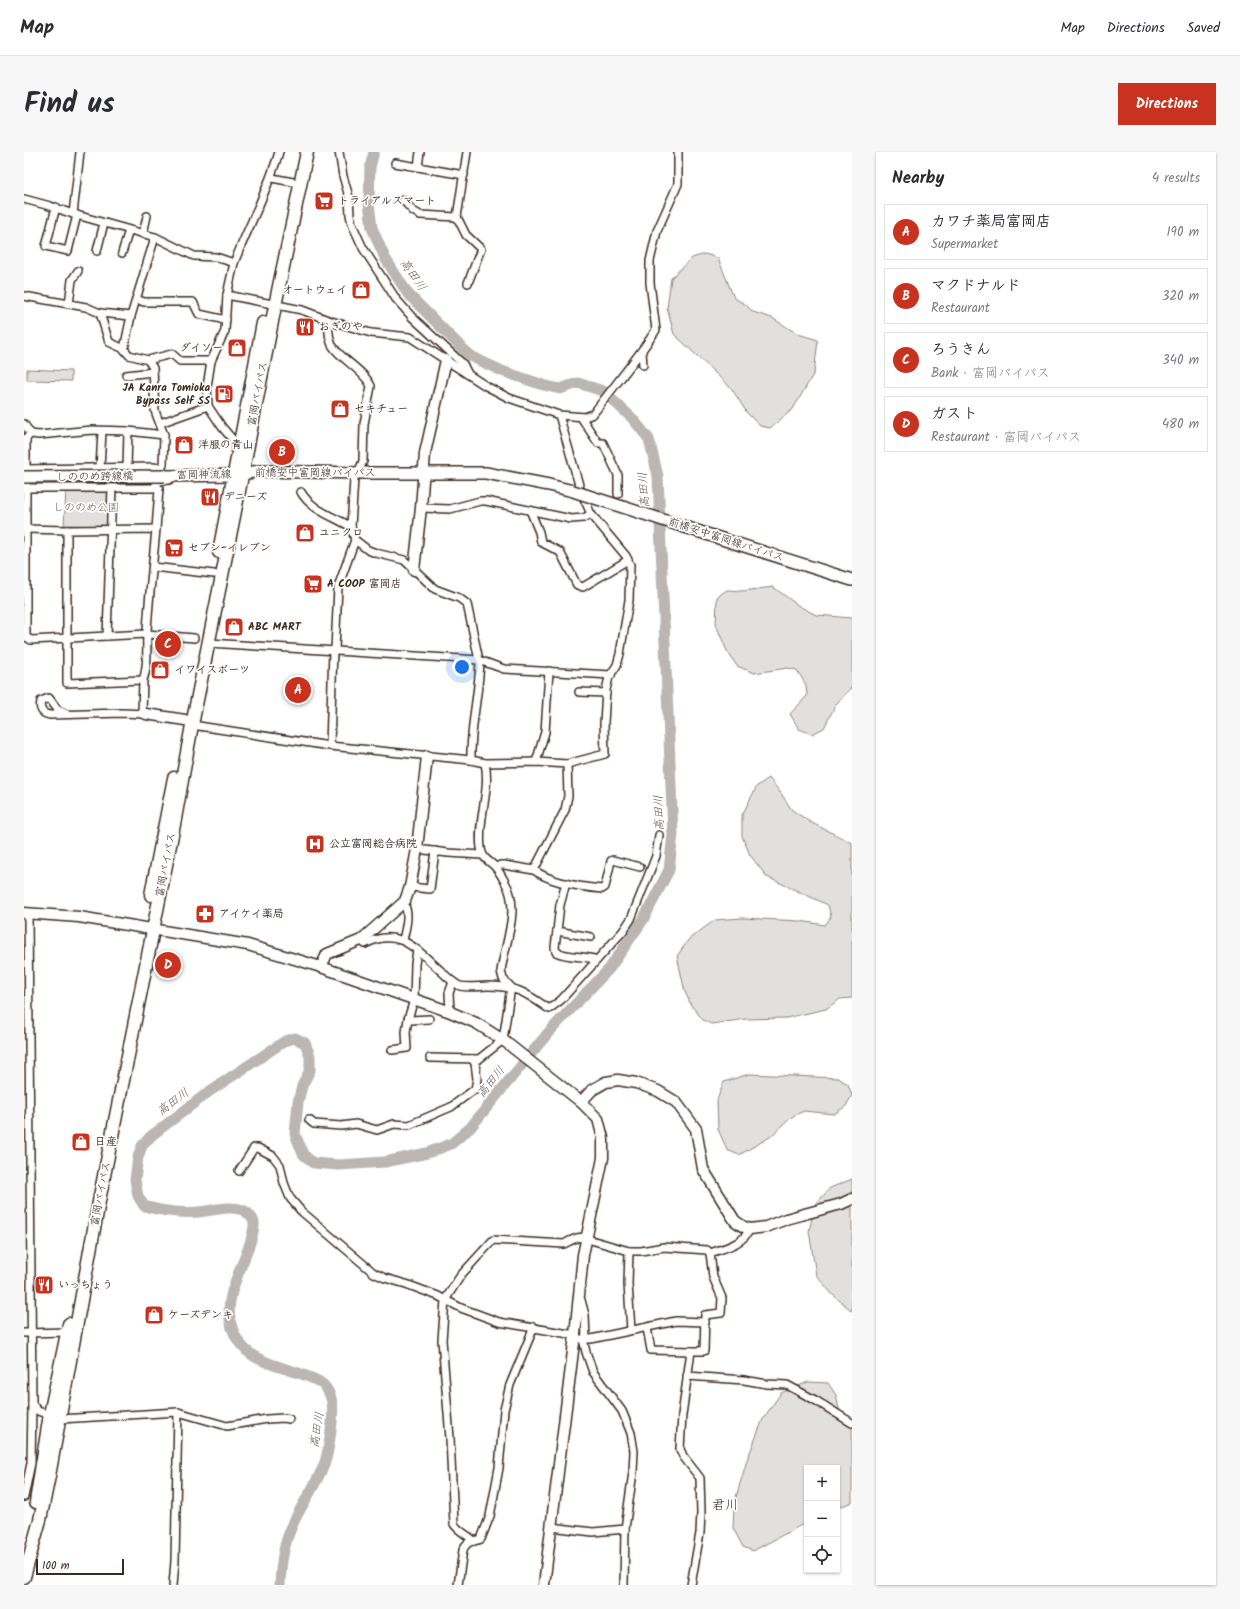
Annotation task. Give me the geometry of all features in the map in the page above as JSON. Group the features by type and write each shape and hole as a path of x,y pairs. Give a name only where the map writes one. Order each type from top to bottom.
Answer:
{"highway":[{"name":"富岡バイパス","path":"188,722 209,642 238,475 293,182 300,152"},
{"name":"富岡バイパス","path":"24,1552 33,1519 55,1417 100,1196 214,574 238,475 239,447 307,152"},
{"name":"富岡バイパス","path":"24,1577 40,1520 68,1332 92,1195 149,928"}],"main road":[{"name":"前橋安中富岡線バイパス","path":"238,475 260,471 356,476 486,473 572,491 852,580"},
{"name":"富岡神流線","path":"163,472 182,476 238,475"},
{"name":"しののめ跨線橋","path":"25,478 163,472"}],"street":[{"path":"56,207 46,246 68,251 75,214 80,152"},
{"path":"239,447 222,427 208,406 207,387 211,361 225,331 227,295 234,263 272,178 279,152"},
{"path":"339,152 343,176 349,196 352,224 363,248 396,299 412,317 463,364 468,374"},
{"path":"418,167 420,152"},
{"path":"467,152 457,217 466,235 481,249 468,283"},
{"path":"227,295 302,310 328,320 371,333 410,337 486,386 509,398 559,415 581,417 593,414 626,370 642,352 656,330 650,283 650,262 657,231 678,184 678,152"},
{"path":"395,163 464,175"},
{"path":"272,178 293,182"},
{"path":"24,199 56,207 104,223 155,236 194,256 216,257 234,263"},
{"path":"403,200 413,211 420,215 457,217"},
{"path":"143,234 147,216"},
{"path":"97,251 104,223"},
{"path":"122,253 129,230"},
{"path":"124,349 131,316 155,236"},
{"path":"69,304 72,280 78,271"},
{"path":"24,296 86,307 100,313 131,316"},
{"path":"136,299 144,302 193,302 199,314 226,320"},
{"path":"100,313 110,342 124,349 129,355 148,360 172,354 180,361 211,361"},
{"path":"328,320 329,337 332,346 361,374 370,386 364,424 363,461 356,476 351,527 355,540 376,554 404,560 435,589 459,598 468,604 479,660 479,680 471,760"},
{"path":"642,352 643,365"},
{"path":"25,478 100,469 127,469 163,472 164,435 155,412 153,368 148,360"},
{"path":"414,570 425,453 446,360"},
{"path":"126,375 153,372"},
{"path":"160,423 208,406"},
{"path":"67,714 144,714 330,746 471,760 485,763 536,762 566,764 605,754 604,723 606,692 609,677 617,665 620,654 628,607 630,565 628,560 591,514 577,483 559,415"},
{"path":"581,417 598,443 603,443 618,475 618,494"},
{"path":"24,424 31,434"},
{"path":"164,435 128,431 102,431 39,435 31,434 26,438 26,637 31,640 146,634 194,638"},
{"path":"100,469 102,431"},
{"path":"127,469 128,431"},
{"path":"25,478 112,488 154,488 159,481 171,480 182,476"},
{"path":"144,714 143,680 145,675 146,634 159,489 156,485"},
{"path":"107,636 112,488"},
{"path":"301,492 324,513 351,527"},
{"path":"421,508 450,509 480,501 486,501 571,519 584,518 591,514"},
{"path":"530,510 539,532 541,542 560,552 577,585 583,587 628,560"},
{"path":"25,529 156,529"},
{"path":"67,530 67,683 143,680"},
{"path":"330,746 338,587 355,540"},
{"path":"153,567 214,574"},
{"path":"209,642 479,660 504,670 612,674"},
{"path":"536,762 545,732 549,671"},
{"path":"579,692 606,692"},
{"path":"321,967 327,954 361,940 405,901 410,887 417,849 427,756"},
{"path":"430,1058 478,1059 503,1040 511,987 504,979 501,971 511,918 512,903 506,884 496,868 482,855 481,846 486,784 485,763"},
{"path":"534,870 565,810 568,796 566,764"},
{"path":"361,940 365,944 380,938 396,938 403,940 417,950 453,982 462,986 511,987 526,993 549,1009 561,1000 623,931 631,919 656,856 659,835"},
{"path":"417,849 482,855"},
{"path":"410,887 430,889 435,851"},
{"path":"496,868 500,865 504,865 534,870 540,875 566,883 602,889 605,887 611,861 613,860 640,866"},
{"path":"566,883 560,905 555,947 556,952 597,960"},
{"path":"403,903 406,906 407,915 403,940"},
{"path":"24,1497 31,1463 32,1404 28,1333 26,914 79,917 248,945 321,967 414,1000 450,1011 476,1023 514,1048 581,1102 598,1119 603,1138 603,1158 586,1237 579,1294 580,1338 551,1528 544,1585"},
{"path":"558,931 591,938"},
{"path":"392,1050 407,1048 406,1032 408,1019 414,1000 417,950"},
{"path":"450,1011 449,993 453,982"},
{"path":"408,1019 429,1019"},
{"path":"309,1120 314,1124 341,1126 356,1124 377,1130 394,1124 409,1125 451,1107 474,1089 477,1079 475,1063 472,1059"},
{"path":"581,1102 592,1090 606,1082 618,1080 636,1083 658,1091 676,1102 696,1129 703,1169 735,1221 750,1229 766,1227 786,1219 841,1204 852,1199"},
{"path":"239,1171 254,1148 258,1148 273,1156 280,1165 284,1183 290,1198 301,1211 374,1273 406,1284 461,1308 499,1322 514,1326 534,1327 580,1338 591,1339 676,1321 705,1322"},
{"path":"710,1253 736,1244 747,1235 750,1229"},
{"path":"474,1540 457,1528 454,1524 450,1438 442,1340 445,1300 461,1276 492,1240 564,1244 574,1238 586,1237 591,1240 629,1251 641,1251 664,1247 707,1250 710,1253 713,1277 722,1298 721,1313 705,1315 704,1351 650,1350 647,1328"},
{"path":"629,1251 628,1284 631,1330"},
{"path":"458,1585 465,1545 470,1541 482,1539 490,1516 499,1468 504,1410 510,1385 534,1327"},
{"path":"28,1333 68,1332"},
{"path":"580,1338 593,1372 622,1411 631,1434 634,1451 633,1472 625,1529 624,1585"},
{"path":"691,1351 680,1449 683,1456 700,1478 702,1513 691,1585"},
{"path":"687,1376 787,1385 852,1423"},
{"path":"32,1404 38,1410 55,1417 178,1412 226,1426 267,1419 289,1419"},
{"path":"173,1585 175,1561 178,1412"},
{"path":"551,1528 593,1532 625,1529"}],"green space":[{"path":"705,254 718,258 734,298 745,304 753,312 772,318 798,334 818,340 814,373 793,409 770,428 760,426 747,413 732,389 674,334 667,308 671,278 692,258"},
{"path":"27,369 71,371 71,381 27,380"},
{"name":"しののめ公園","path":"66,489 105,489 108,493 108,523 105,526 64,525"},
{"path":"773,587 799,606 816,615 852,618 852,687 836,704 824,728 812,734 799,729 790,714 807,696 806,685 797,670 788,668 754,673 737,666 727,651 716,625 717,597 727,590 743,591"},
{"path":"769,778 792,810 810,822 852,843 852,998 840,999 826,1009 786,1018 746,1019 711,1024 703,1020 691,1005 685,992 677,956 689,939 715,920 742,918 800,921 825,925 831,917 828,905 767,877 750,855 742,836 742,815 757,786"},
{"path":"749,1074 838,1078 848,1084 852,1095 846,1106 834,1114 804,1111 793,1116 770,1137 739,1155 727,1150 718,1129 717,1100 724,1082"},
{"path":"852,1179 852,1311 832,1294 816,1275 809,1231 815,1205 830,1188"},
{"path":"808,1382 828,1383 836,1395 841,1418 852,1419 852,1502 840,1507 840,1465 804,1465 804,1524 753,1551 743,1547 733,1528 734,1504 747,1460 763,1419 781,1393"}],"waterway":[{"name":"高田川","path":"280,1585 286,1541 300,1510 318,1479 326,1457 332,1419 332,1405 329,1392 319,1381 253,1356 237,1340 229,1315 230,1302 233,1289 251,1239 254,1226 254,1221 251,1217 243,1210 232,1208 184,1213 164,1211 144,1206 138,1196 135,1180 138,1157 142,1146 151,1136 210,1091 285,1041 295,1038 305,1043 310,1056 310,1070 302,1086 298,1102 295,1134 303,1154 313,1163 339,1165 385,1162 427,1153 451,1144 470,1128 548,1033 609,969 643,920 669,870 673,834 658,476 649,439 633,419 603,391 578,383 560,389 543,385 502,371 470,356 408,294 385,258 372,228 369,203 370,167 374,152"}],"place":[{"name":"トライアルスマート","path":"324,201"},
{"name":"オートウェイ","path":"361,290"},
{"name":"おぎのや","path":"305,327"},
{"name":"ダイソー","path":"237,348"},
{"name":"JA Kanra Tomioka Bypass Self SS","path":"224,394"},
{"name":"セキチュー","path":"340,409"},
{"name":"洋服の青山","path":"184,445"},
{"name":"マクドナルド","path":"282,452"},
{"name":"デニーズ","path":"210,497"},
{"name":"ユニクロ","path":"305,533"},
{"name":"セブン-イレブン","path":"174,548"},
{"name":"A COOP 富岡店","path":"313,584"},
{"name":"ABC MART","path":"234,627"},
{"name":"ろうきん","path":"168,644"},
{"name":"イワイスポーツ","path":"160,670"},
{"name":"カワチ薬局富岡店","path":"298,690"},
{"name":"公立富岡総合病院","path":"315,844"},
{"name":"アイケイ薬局","path":"205,914"},
{"name":"ガスト","path":"168,965"},
{"name":"日産","path":"81,1142"},
{"name":"いっちょう","path":"44,1285"},
{"name":"ケーズデンキ","path":"154,1315"}],"district":[{"name":"君川","path":"725,1505"}]}
